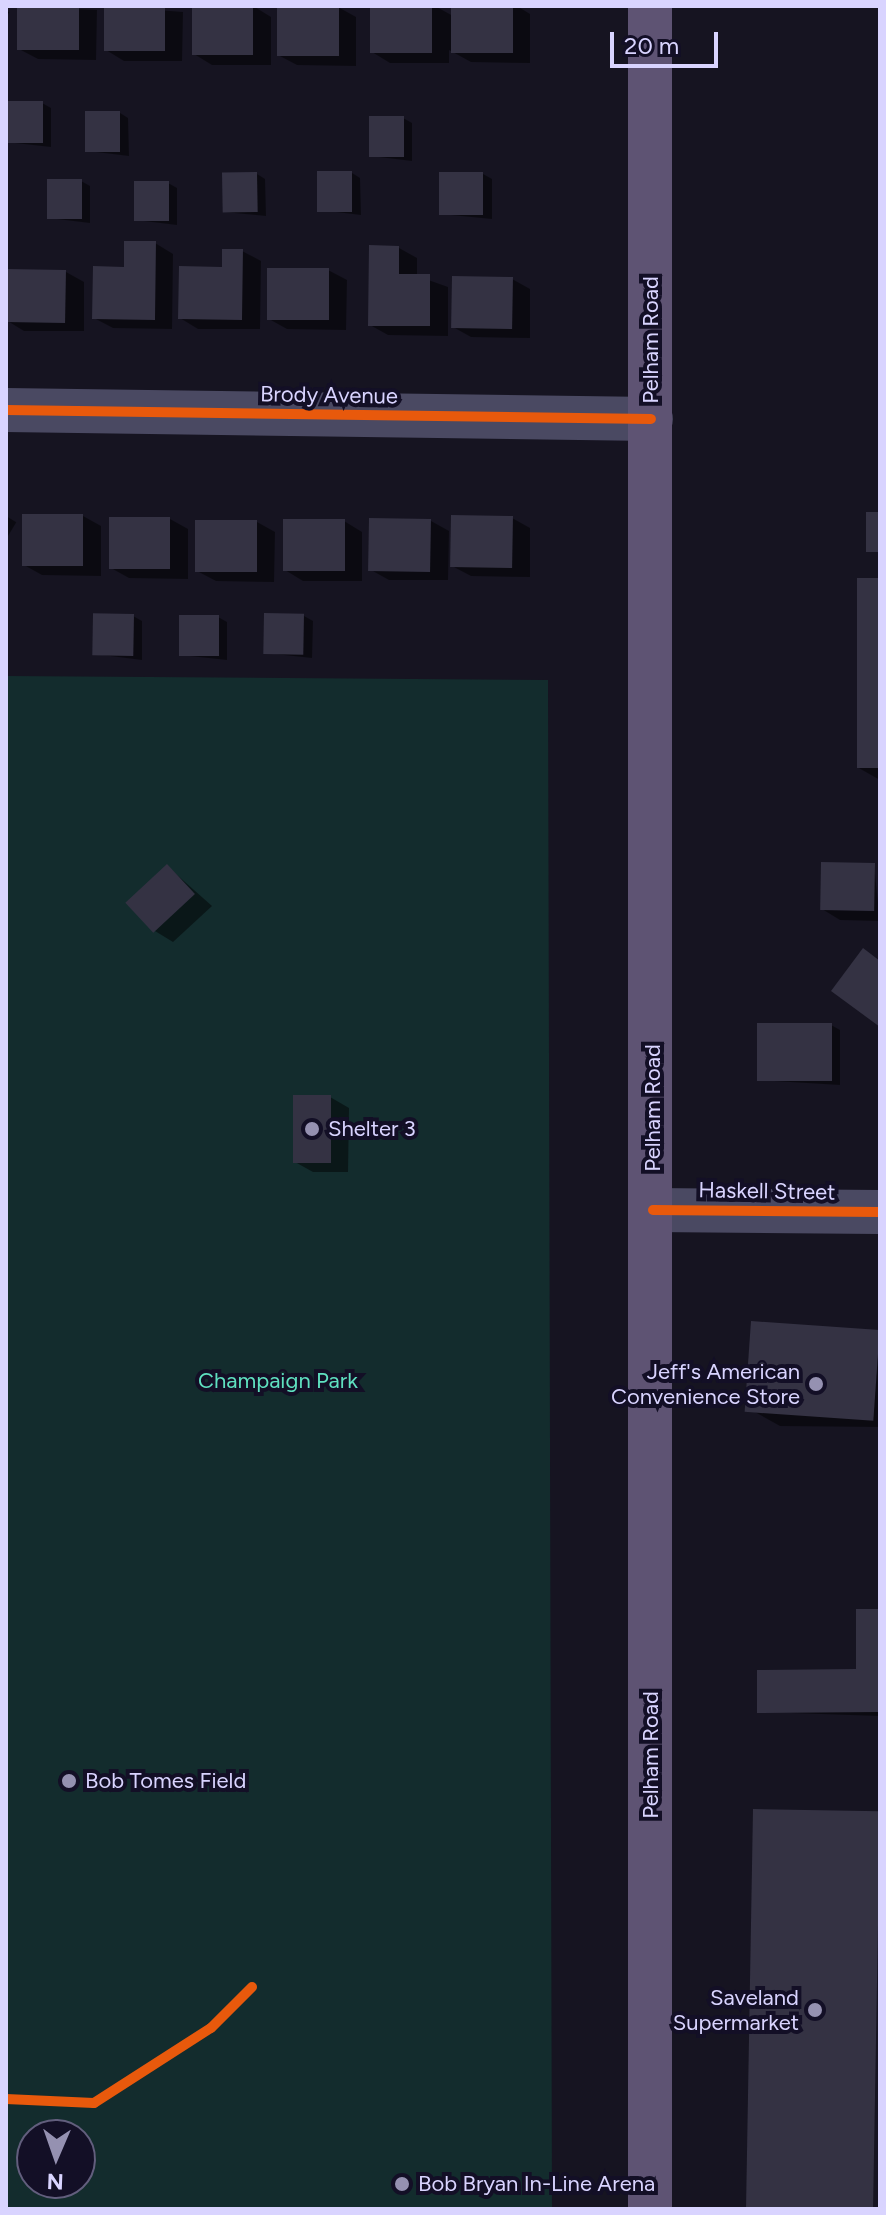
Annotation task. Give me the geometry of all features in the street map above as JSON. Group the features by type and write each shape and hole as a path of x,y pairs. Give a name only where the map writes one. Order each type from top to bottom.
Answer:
{"main road":[{"name":"Pelham Road","path":"650,6 653,1210 650,2209"}],"street":[{"name":"Brody Avenue","path":"6,410 651,419"},
{"name":"Haskell Street","path":"653,1210 880,1212"}],"green space":[{"name":"Champaign Park","path":"6,676 548,680 552,2209 6,2209"}],"building":[{"path":"17,6 79,6 79,50 17,50"},
{"path":"104,6 165,6 165,51 104,51"},
{"path":"192,6 253,6 253,55 192,55"},
{"path":"277,6 339,6 339,56 277,56"},
{"path":"370,6 432,6 432,53 370,53"},
{"path":"451,6 513,6 513,53 451,53"},
{"path":"6,101 43,101 43,143 6,143"},
{"path":"85,111 120,111 120,152 85,152"},
{"path":"369,116 404,116 404,157 369,157"},
{"path":"317,171 352,171 352,212 317,212"},
{"path":"257,172 258,212 223,213 222,173"},
{"path":"439,172 483,172 483,215 439,215"},
{"path":"47,179 82,179 82,219 47,219"},
{"path":"134,181 169,181 169,221 134,221"},
{"path":"124,241 156,241 155,320 92,319 93,266 124,267"},
{"path":"369,245 399,246 399,274 430,274 430,326 368,326"},
{"path":"222,249 243,249 242,320 178,319 179,266 222,267"},
{"path":"267,268 329,268 329,320 267,320"},
{"path":"6,269 66,270 65,323 6,322"},
{"path":"452,276 513,277 512,329 451,328"},
{"path":"866,512 880,512 880,552 866,552"},
{"path":"22,514 83,514 83,566 22,566"},
{"path":"451,515 513,516 512,568 450,567"},
{"path":"109,517 170,517 170,569 109,569"},
{"path":"369,518 431,519 430,572 368,571"},
{"path":"283,519 345,519 345,571 283,571"},
{"path":"195,520 257,520 257,572 195,572"},
{"path":"857,578 880,578 880,768 857,768"},
{"path":"93,613 134,614 133,656 92,655"},
{"path":"264,613 304,614 303,655 263,654"},
{"path":"179,615 219,615 219,656 179,656"},
{"path":"821,862 875,863 874,911 820,910"},
{"path":"167,864 195,894 153,933 125,903"},
{"path":"863,948 880,961 880,1027 831,991"},
{"path":"757,1023 832,1023 832,1081 757,1081"},
{"name":"Shelter 3","path":"293,1095 331,1095 331,1163 293,1163"},
{"name":"Jeff's American Convenience Store","path":"751,1321 880,1330 873,1421 745,1412"},
{"path":"856,1609 880,1609 880,1712 757,1713 757,1670 856,1669"},
{"name":"Saveland Supermarket","path":"753,1809 880,1811 873,2209 746,2209"}],"cycle path":[{"path":"6,410 651,419"},
{"path":"653,1210 880,1212"},
{"path":"6,2099 94,2103 211,2028 252,1987"}],"place":[{"name":"Shelter 3","path":"312,1129"},
{"name":"Jeff's American Convenience Store","path":"816,1384"},
{"name":"Bob Tomes Field","path":"69,1781"},
{"name":"Saveland Supermarket","path":"815,2010"},
{"name":"Bob Bryan In-Line Arena","path":"402,2184"}]}
